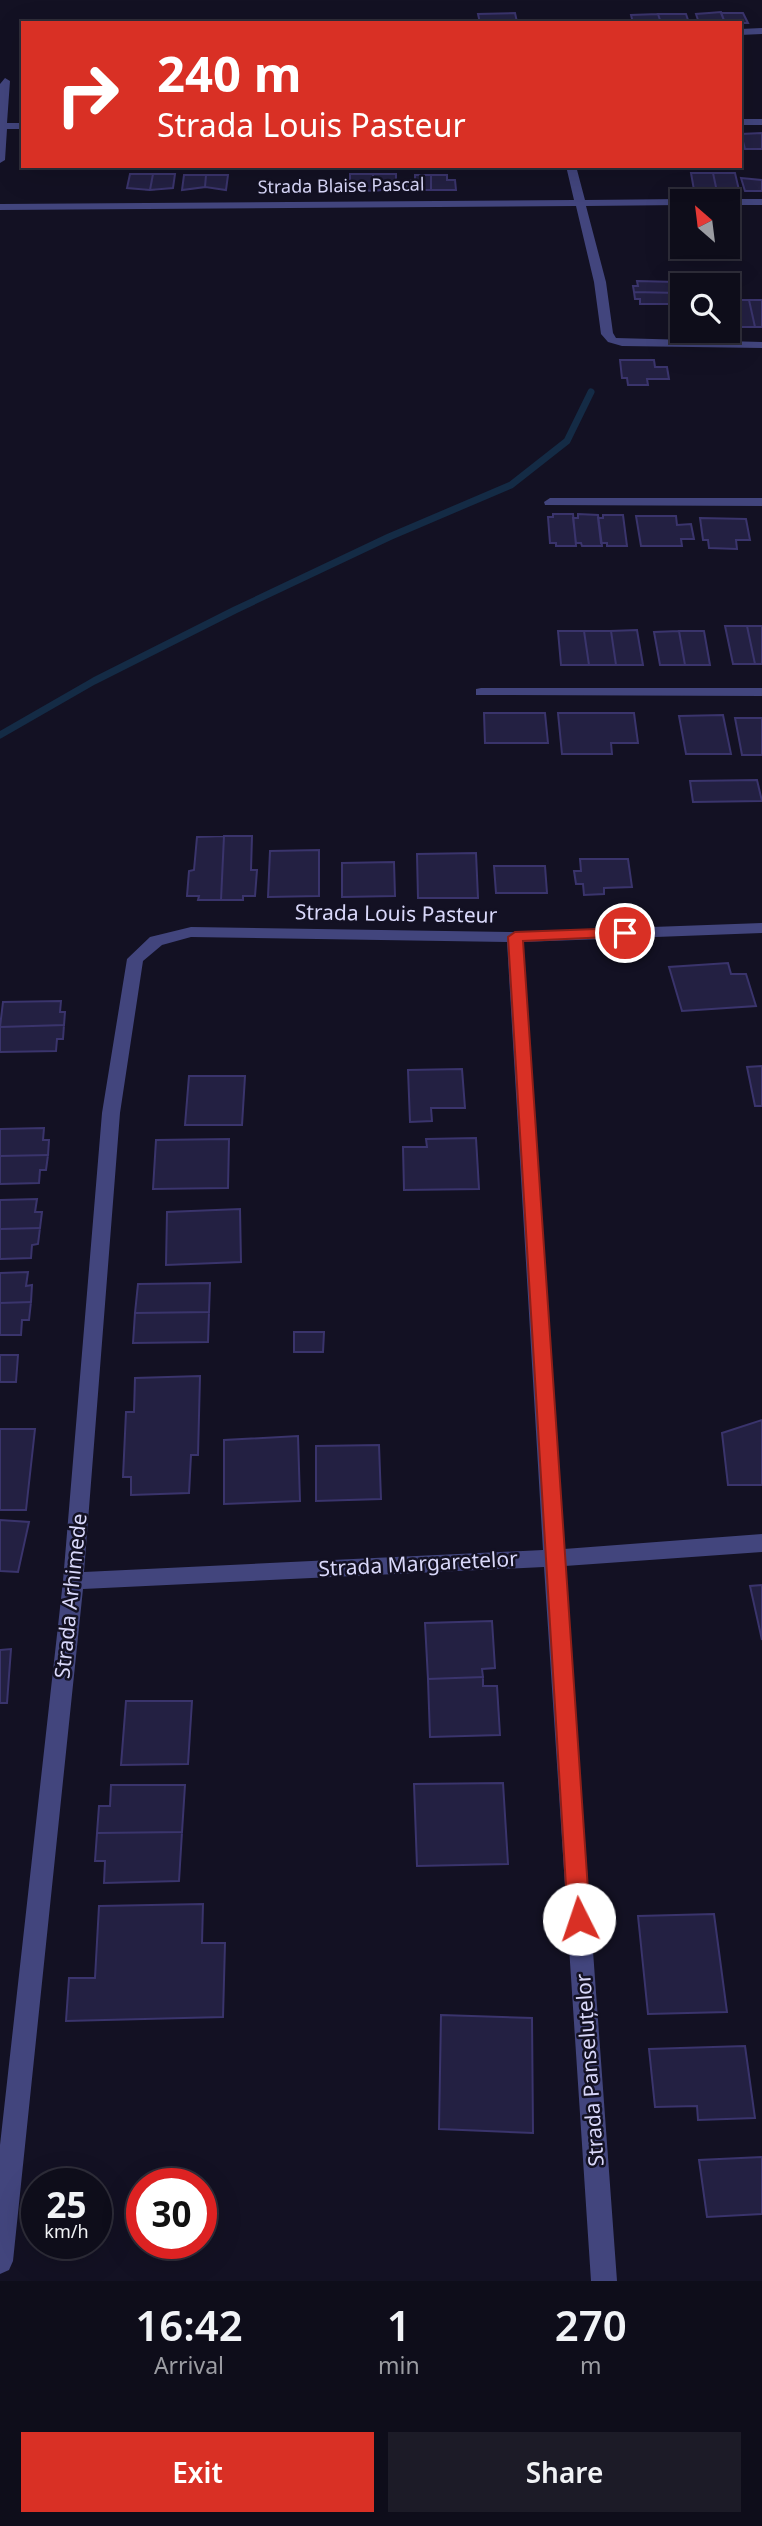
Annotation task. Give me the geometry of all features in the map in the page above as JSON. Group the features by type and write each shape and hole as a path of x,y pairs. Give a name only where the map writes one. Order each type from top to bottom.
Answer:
{"street":[{"path":"742,32 762,31"},
{"path":"0,160 5,82"},
{"path":"742,122 762,122"},
{"path":"2,126 21,126"},
{"path":"572,168 600,282 607,334 612,340 622,343 762,345"},
{"name":"Strada Blaise Pascal","path":"0,207 670,202"},
{"path":"740,202 762,202"},
{"path":"550,502 762,502"},
{"path":"481,692 762,692"},
{"name":"Strada Louis Pasteur","path":"156,941 191,932 515,937 762,928"},
{"name":"Strada Panseluțelor","path":"515,937 554,1558 604,2281"},
{"name":"Strada Arhimede","path":"0,2261 73,1581 111,1113 135,959 156,941"},
{"name":"Strada Margaretelor","path":"73,1581 554,1558 762,1543"}],"building":[{"path":"721,12 724,21 698,21 696,14"},
{"path":"515,13 517,21 480,21 478,14"},
{"path":"721,13 743,13 748,23 742,21 724,21"},
{"path":"658,14 686,14 688,21 660,21"},
{"path":"658,14 660,21 632,21 631,15"},
{"path":"762,133 762,149 745,149 742,134"},
{"path":"691,173 713,173 716,189 694,189"},
{"path":"713,173 735,173 739,189 716,189"},
{"path":"130,174 153,174 150,190 127,188"},
{"path":"153,174 175,174 173,188 150,190"},
{"path":"350,174 373,174 373,191 350,189"},
{"path":"373,174 396,174 396,188 373,191"},
{"path":"184,175 206,175 205,187 182,190"},
{"path":"206,175 228,175 226,190 205,187"},
{"path":"415,175 431,175 431,190 406,190 406,180 415,180"},
{"path":"431,175 447,175 447,180 455,180 456,190 431,190"},
{"path":"741,178 762,180 762,191 745,191"},
{"path":"637,281 670,282 670,293 634,292 633,286 638,286"},
{"path":"634,292 670,293 670,304 640,304 640,299 635,299"},
{"path":"740,300 749,300 755,327 740,327"},
{"path":"749,300 762,300 762,327 755,327"},
{"path":"620,360 654,360 655,367 667,367 669,379 647,379 648,385 628,385 627,378 622,378"},
{"path":"553,514 573,514 576,546 556,546 556,543 550,543 548,517 553,517"},
{"path":"578,514 598,515 602,546 582,546 581,543 576,543 573,518 578,518"},
{"path":"603,515 623,515 627,546 607,546 607,543 601,543 598,518 603,518"},
{"path":"636,516 676,516 677,525 691,524 694,539 681,539 682,546 641,546"},
{"path":"700,518 746,519 750,540 736,540 737,549 709,548 708,540 703,540"},
{"path":"725,626 747,626 755,664 733,664"},
{"path":"747,626 762,626 762,664 755,664"},
{"path":"637,630 643,665 616,665 611,631"},
{"path":"558,631 584,631 589,665 561,665"},
{"path":"584,631 611,631 616,665 589,665"},
{"path":"679,631 704,631 710,665 685,665"},
{"path":"679,631 685,665 660,665 654,632"},
{"path":"484,713 545,713 548,743 485,743"},
{"path":"558,713 634,713 638,743 611,743 612,754 562,754"},
{"path":"723,715 731,754 686,754 679,716"},
{"path":"735,718 762,718 762,755 742,755"},
{"path":"757,780 762,801 693,802 690,781"},
{"path":"224,836 221,900 198,900 199,896 187,896 189,871 194,870 197,837"},
{"path":"224,836 252,836 251,870 257,870 255,896 243,896 243,900 221,900"},
{"path":"319,850 319,896 268,897 270,851"},
{"path":"476,853 478,898 418,898 417,854"},
{"path":"580,859 628,859 632,887 604,888 604,894 584,895 583,884 576,884 574,871 581,871"},
{"path":"394,862 395,896 342,897 342,863"},
{"path":"494,866 545,866 547,893 496,893"},
{"path":"728,963 731,974 746,974 756,1006 682,1011 669,967"},
{"path":"61,1001 60,1012 65,1012 64,1025 0,1027 3,1002"},
{"path":"64,1025 63,1039 57,1039 56,1051 0,1052 0,1027"},
{"path":"762,1066 762,1106 755,1106 747,1067"},
{"path":"462,1069 465,1108 431,1108 432,1121 410,1122 408,1070"},
{"path":"189,1076 245,1076 242,1125 185,1125"},
{"path":"44,1128 43,1140 49,1140 48,1155 0,1156 0,1129"},
{"path":"476,1138 479,1189 404,1190 403,1147 427,1147 426,1139"},
{"path":"229,1139 228,1188 153,1189 156,1140"},
{"path":"48,1155 46,1170 40,1170 39,1183 0,1184 0,1156"},
{"path":"37,1199 35,1212 42,1212 40,1228 0,1229 0,1200"},
{"path":"240,1209 241,1262 166,1265 167,1212"},
{"path":"40,1228 38,1244 32,1245 31,1258 0,1259 0,1229"},
{"path":"28,1272 26,1286 32,1285 31,1302 0,1303 0,1273"},
{"path":"210,1283 209,1312 135,1313 138,1284"},
{"path":"31,1302 29,1320 22,1320 21,1335 0,1335 0,1303"},
{"path":"209,1312 208,1342 133,1343 135,1313"},
{"path":"294,1332 324,1332 323,1352 294,1352"},
{"path":"0,1355 18,1355 16,1382 0,1382"},
{"path":"200,1376 198,1455 191,1455 189,1493 131,1495 131,1477 123,1477 126,1412 134,1412 135,1378"},
{"path":"762,1420 762,1485 728,1485 722,1433"},
{"path":"0,1429 35,1429 26,1510 0,1510"},
{"path":"298,1436 300,1501 224,1504 224,1440"},
{"path":"379,1445 381,1499 316,1501 316,1446"},
{"path":"0,1520 29,1522 18,1572 0,1571"},
{"path":"762,1585 762,1640 750,1586"},
{"path":"492,1621 495,1668 482,1669 483,1677 428,1679 425,1623"},
{"path":"11,1649 7,1703 0,1703 0,1650"},
{"path":"483,1677 483,1686 497,1686 500,1735 430,1737 428,1679"},
{"path":"126,1701 192,1701 188,1764 121,1765"},
{"path":"503,1783 508,1864 417,1866 414,1784"},
{"path":"111,1785 185,1785 182,1832 97,1833 99,1806 110,1806"},
{"path":"182,1832 179,1881 104,1883 105,1861 95,1861 97,1833"},
{"path":"203,1904 202,1943 225,1943 223,2017 66,2021 69,1978 95,1978 99,1906"},
{"path":"714,1914 727,2012 648,2014 638,1916"},
{"path":"441,2015 532,2018 533,2133 439,2129"},
{"path":"745,2046 755,2118 698,2120 697,2106 655,2107 649,2049"},
{"path":"762,2157 762,2214 707,2217 699,2160"}],"waterway":[{"path":"0,735 94,681 235,610 389,537 511,485 567,441 591,392"}],"route":[{"path":"579,1919 515,937 625,933"}]}
